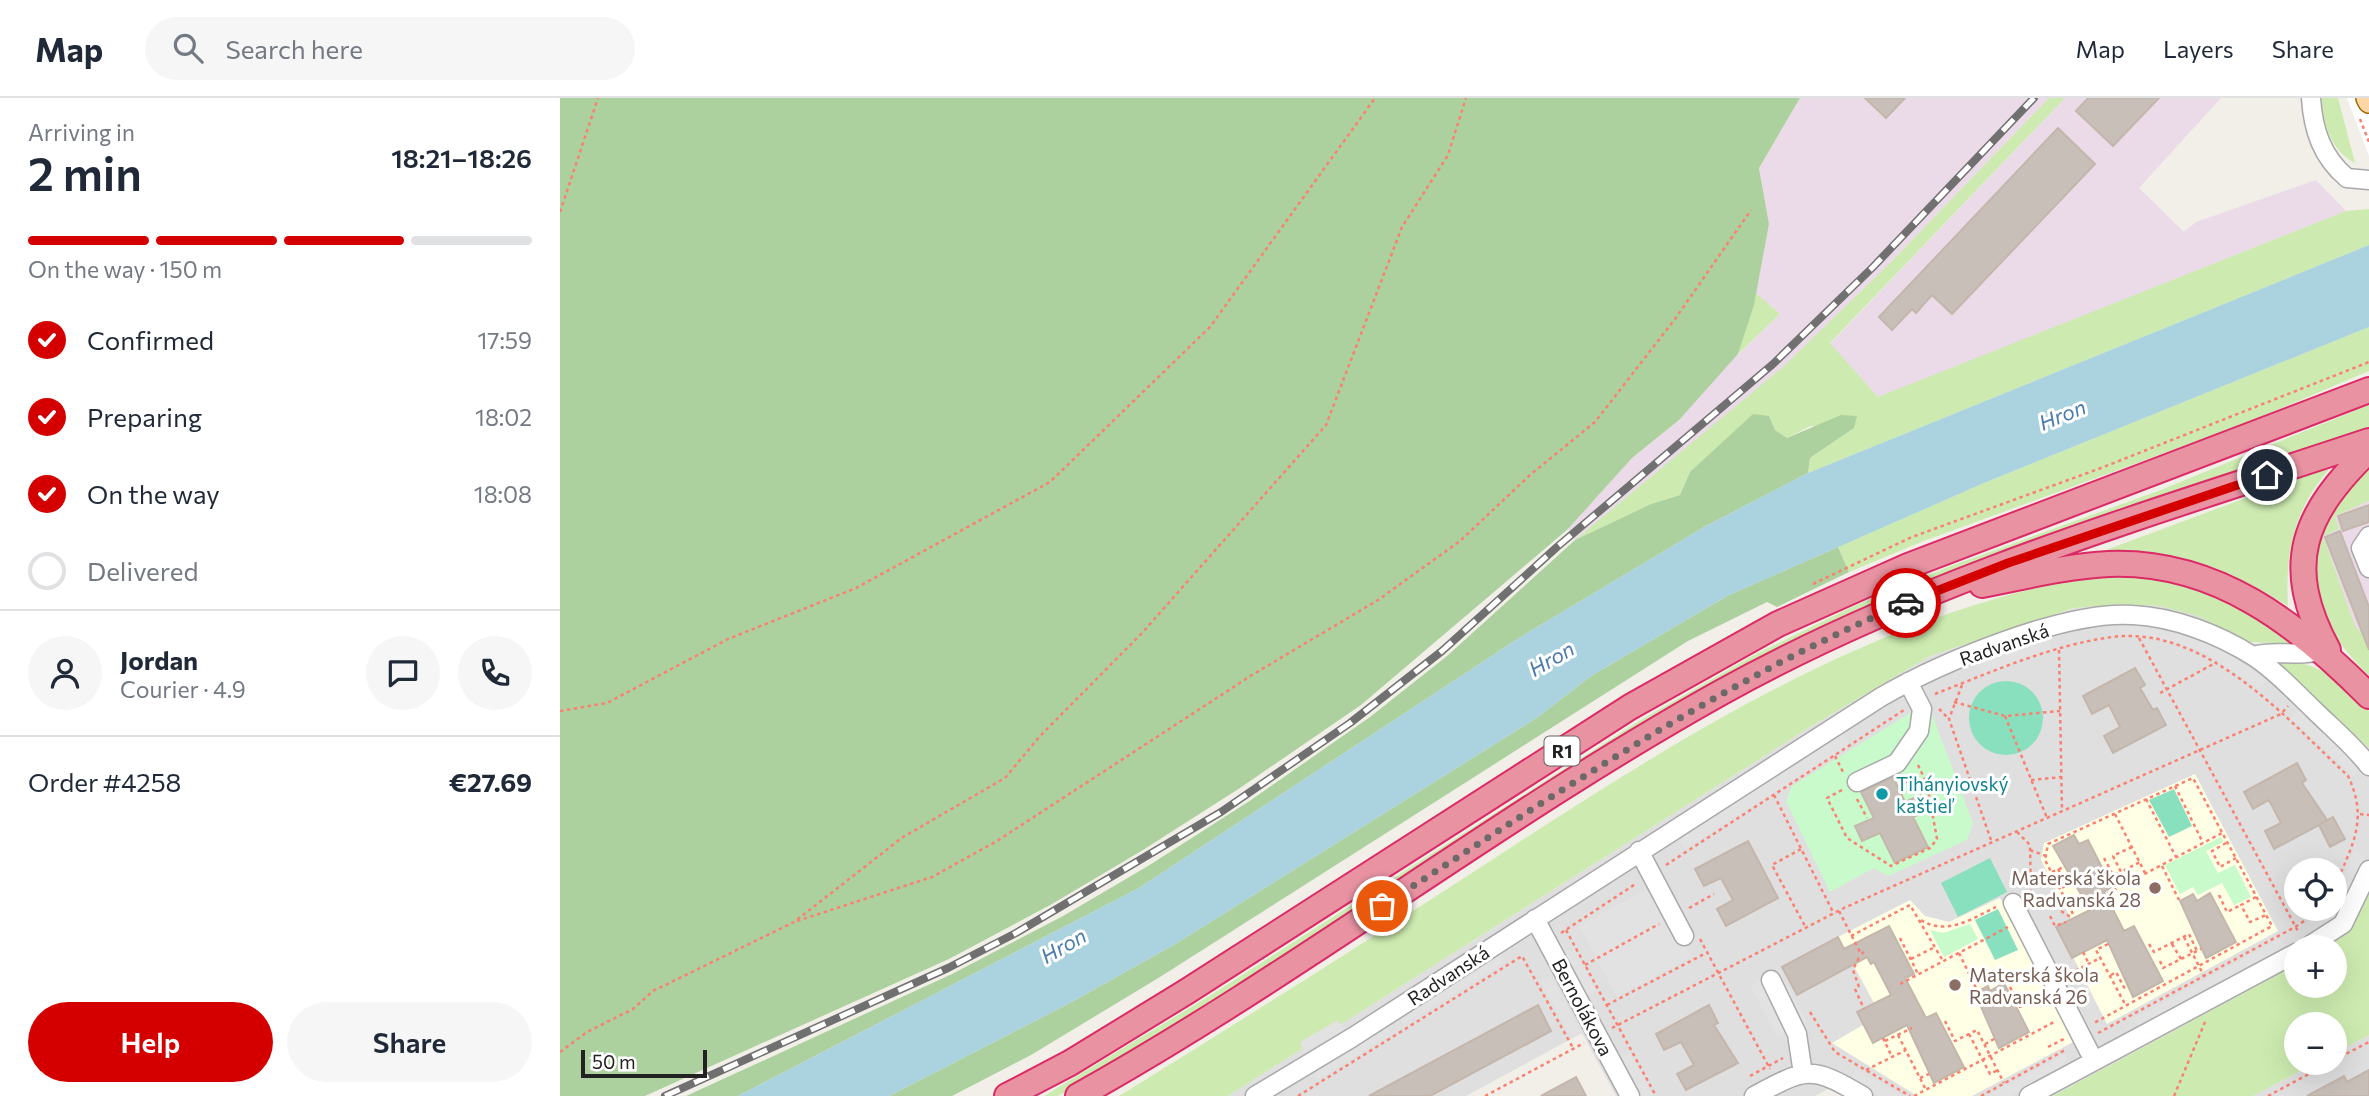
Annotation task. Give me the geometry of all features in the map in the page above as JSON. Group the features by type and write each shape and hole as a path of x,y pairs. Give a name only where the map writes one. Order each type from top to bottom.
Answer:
{"highway":[{"name":"R1","path":"1007,1096 1070,1063 1185,992 1630,707 1779,624 1908,566 2369,390"},
{"name":"R1","path":"1079,1096 1251,991 1646,737 1781,661 1923,596 2008,563 2369,441"},
{"path":"2327,655 2308,607 2304,589 2304,555 2314,520 2326,496 2369,450"},
{"path":"1923,596 2109,564 2181,571 2239,593 2278,615 2327,655 2369,696"}],"street":[{"path":"2311,98 2316,134 2324,154 2347,178 2369,180"},
{"path":"2369,536 2361,548 2369,568"},
{"name":"Radvanská","path":"1255,1096 1908,682 1944,664 2037,632 2103,617 2130,614 2188,625 2253,656 2369,766"},
{"path":"2253,656 2268,652 2327,655"},
{"path":"1852,779 1897,763 1919,731 1923,719 1919,701 1908,682"},
{"path":"1639,851 1673,916 1690,934"},
{"path":"2320,935 2343,923 2369,870"},
{"path":"2014,903 2075,1039 2094,1061"},
{"name":"Bernolákova","path":"1535,919 1630,1096"},
{"path":"2029,1096 2211,999 2284,955"},
{"path":"1771,980 1792,1021 1800,1049 1803,1074"},
{"path":"1754,1096 1803,1074 1822,1074 1863,1096"}],"path":[{"path":"560,212 598,98"},
{"path":"560,711 607,703 727,639 856,588 1050,482 1210,327 1376,98"},
{"path":"794,922 903,837 1005,778 1040,736 1142,634 1326,425 1402,227 1448,155 1466,98"},
{"path":"560,1052 587,1032 633,1009 653,990 794,922 932,877 997,841 1252,675 1378,600 1460,541 1530,475 1595,422 1683,308 1751,210"},
{"path":"1806,588 1912,537 2101,468 2369,362"},
{"path":"1656,1096 1566,930 1919,701 2059,649 2114,636 2139,638 2180,647 2217,663 2257,691 2348,776 2356,792 2360,814 2357,836 2347,859"},
{"path":"2139,638 2298,935"},
{"path":"2059,649 2062,811"},
{"path":"2160,692 2217,663"},
{"path":"1963,683 1949,719 1992,842"},
{"path":"1954,702 2005,716 2060,711"},
{"path":"1606,1031 1839,911 2281,714"},
{"path":"2005,716 2047,818"},
{"path":"1835,756 1852,779 1827,798 1847,838 1891,866 1930,848 1937,839 1927,784 1911,792 1897,763"},
{"path":"2031,780 2062,777"},
{"path":"2061,911 2069,916 2073,914 2046,856 2048,844 2193,778 2272,926 2104,1018"},
{"path":"2175,786 2203,843"},
{"path":"1774,795 1833,914"},
{"path":"2147,799 2176,857"},
{"path":"2115,813 2145,873"},
{"path":"2360,814 2369,815"},
{"path":"2017,831 2030,850 2046,856"},
{"path":"2101,897 2222,833"},
{"path":"2227,843 2211,851 2220,866 2236,858"},
{"path":"2121,872 2113,856 2132,847"},
{"path":"1801,849 1772,865 1806,928"},
{"path":"1921,920 1931,926 1954,926 2014,903 2030,850"},
{"path":"2104,858 2113,875 2140,862"},
{"path":"2162,865 2179,900"},
{"path":"2052,872 2064,867"},
{"path":"2059,869 2067,886 2060,889"},
{"path":"1585,965 1714,894"},
{"path":"2219,895 2227,912 2256,897"},
{"path":"1851,936 1910,905 1943,961"},
{"path":"2241,905 2250,922 2266,915"},
{"path":"1839,911 1863,953 1853,970 1864,1009"},
{"path":"2050,916 2055,926 2066,922"},
{"path":"1981,1096 2075,1039 2204,976 2304,921"},
{"path":"1899,984 2009,927"},
{"path":"1690,934 1708,953 1778,1083"},
{"path":"2150,944 2154,952 2189,934 2199,950 2164,968 2160,961"},
{"path":"2184,937 2204,976"},
{"path":"1900,938 1918,974"},
{"path":"2108,943 2096,950 2126,1006"},
{"path":"2172,943 2180,959"},
{"path":"1911,959 1935,947"},
{"path":"1298,1096 1532,950"},
{"path":"2083,952 2089,964"},
{"path":"1607,1005 1708,953"},
{"path":"1959,953 1976,988"},
{"path":"1522,956 1573,1048"},
{"path":"2080,969 2101,958"},
{"path":"2110,975 2116,972 2126,988 2119,992"},
{"path":"2010,987 2020,1007 2044,995"},
{"path":"2174,1096 2183,1069 2211,1011 2211,999"},
{"path":"1810,1012 1835,1052 1912,1096 2057,1020"},
{"path":"1945,1021 1955,1041 1977,1030 2004,1083"},
{"path":"1892,1056 1884,1040 1912,1028"},
{"path":"1969,1034 1990,1074 1998,1070"},
{"path":"1898,1035 1926,1090"},
{"path":"1985,1044 1994,1039"},
{"path":"2048,1047 2075,1039"},
{"path":"1485,1096 1587,1041"},
{"path":"2347,1054 2369,1042"},
{"path":"1750,1076 1800,1049"},
{"path":"1866,1070 1906,1050"},
{"path":"1920,1078 1929,1074"},
{"path":"2268,1096 2307,1075"}],"shaded area":[{"path":"1800,98 2049,98 1890,263 1784,367 1575,540 1568,529 1632,458 1679,420 1716,376 1780,314 1756,293 1769,224 1759,168"},
{"path":"2065,98 2221,98 2139,188 2184,232 2196,222 2316,180 2346,211 1879,398 1830,344"},
{"path":"2369,501 2369,642 2355,627 2322,536 2339,529 2335,516"},
{"path":"2123,604 2160,606 2199,616 2245,640 2276,662 2369,748 2369,894 2358,920 2345,935 2284,935 2284,971 2053,1096 1843,1096 1830,1088 1815,1096 1616,1096 1582,1033 1466,1096 1228,1096 1810,727 1930,656 2075,608"},
{"path":"2119,622 2170,627 2212,643 2267,680 2259,689 2206,653 2168,640 2119,634"},
{"path":"2047,636 2052,649 1981,674 1977,661"},
{"path":"2299,709 2362,767 2353,776 2290,718"},
{"path":"1841,733 1849,745 1685,849 1677,837"},
{"name":"Materská škola Radvanská 28","path":"2195,774 2278,931 2107,1024 2073,957 2071,919 2041,860 2044,843"},
{"path":"2354,851 2364,856 2347,897 2347,868"},
{"path":"1654,886 1692,957 1617,997 1579,925"},
{"name":"Materská škola Radvanská 26","path":"2000,898 2075,1041 1972,1096 1917,1096 1832,1043 1863,1025 1857,1012 1874,1003 1838,937 1910,900 1925,916 1949,922"},
{"path":"2310,921 2335,921 2311,935 2306,924"},
{"path":"2280,939 2284,946 2284,950 2139,1028 2134,1018"},
{"path":"1574,949 1597,991 1587,996 1564,955"},
{"path":"1499,952 1505,962 1404,1025 1398,1015"},
{"path":"1779,969 1807,1022 1778,1038 1750,985"},
{"path":"1551,977 1581,1031 1571,1037 1541,982"},
{"path":"1338,1020 1343,1030 1305,1053 1300,1042"},
{"path":"1385,1024 1391,1034 1318,1079 1312,1069"},
{"path":"2369,1035 2369,1096 2253,1096 2293,1075 2347,1075 2347,1047"},
{"path":"1630,1052 1653,1096 1639,1096 1619,1058"},
{"path":"2065,1054 2071,1065 2011,1096 1988,1095"},
{"path":"1856,1069 1904,1096 1880,1096 1851,1079"}],"green space":[{"path":"560,98 1800,98 1759,168 1769,224 1754,305 1738,354 1679,420 1632,458 1568,529 1361,705 1143,850 1052,904 949,959 645,1096 560,1096"},
{"path":"2049,98 2065,98 1830,343 1878,397 2346,211 2369,209 2369,245 1808,473 1810,458 1854,428 1810,426 1787,438 1775,430 1769,416 1690,472 1680,495 1651,504 1575,540 1784,366 1890,263"},
{"path":"2321,98 2338,98 2355,163 2334,144 2324,117"},
{"path":"1756,293 1780,314 1738,354"},
{"path":"2369,327 2369,371 2249,422 1924,541 1849,572 1838,547 1984,483"},
{"path":"2369,405 2369,430 1857,612 1128,1056 1058,1096 1044,1096 1211,995 1639,721 1754,655 1854,606 1948,567 2158,491"},
{"path":"1753,414 1769,416 1775,430 1787,438 1841,415 1857,416 1854,428 1810,458 1808,473 1706,526 1519,638 1139,888 738,1096 686,1096 952,974 1063,916 1148,866 1251,800 1370,717 1447,656 1575,540 1651,504 1680,495 1690,472"},
{"path":"2326,468 2328,471 2307,502 2294,534 2288,569 2288,606 2221,571 2173,556 2124,551 2098,553"},
{"path":"2369,469 2369,501 2335,516 2339,529 2323,536 2355,626 2369,642 2369,676 2352,658 2326,620 2314,581 2315,559 2321,537 2332,513 2352,483"},
{"path":"1838,547 1849,572 1777,607 1767,602 1688,641 1160,977 1031,1055 952,1096 889,1096 1068,1004 1177,943 1538,717 1591,676 1727,596"},
{"path":"2094,576 2156,577 2232,600 2296,644 2250,642 2198,616 2160,606 2123,604 2074,608 1930,656 1810,727 1228,1096 1119,1096 1623,776 1772,691 1849,653 1928,621 2009,595"},
{"path":"2283,660 2312,666 2331,676 2369,711 2369,748 2276,662"},
{"path":"2006,681 2020,684 2032,692 2040,704 2043,718 2040,732 2032,744 2020,752 2006,755 1992,752 1980,744 1972,732 1969,718 1972,704 1980,692 1992,684"},
{"path":"1930,709 1973,823 1967,840 1888,876 1874,868 1830,892 1786,801 1792,786 1915,710"},
{"path":"2174,789 2192,826 2169,837 2149,800"},
{"path":"2221,837 2223,842 2206,851 2218,873 2235,865 2251,897 2234,905 2222,883 2198,895 2193,887 2180,894 2165,865"},
{"path":"1990,858 2007,892 1958,917 1941,883"},
{"path":"2369,894 2369,1035 2347,1047 2347,1012 2284,1012 2284,1075 2293,1075 2253,1096 2053,1096 2284,971 2284,998 2347,998 2347,935 2343,935"},
{"path":"1998,909 2018,950 1995,960 1975,920"},
{"path":"1970,924 1978,939 1944,957 1930,930 1943,933"}],"water":[{"name":"Hron","path":"2369,245 2369,327 1984,483 1727,596 1591,676 1538,717 1177,943 1068,1004 889,1096 738,1096 1139,888 1519,638 1706,526 1808,473"}],"pier":[{"path":"2347,98 2369,98 2369,156"}],"building":[{"path":"1865,98 1905,98 1886,118"},
{"path":"2088,98 2159,98 2113,146 2076,111"},
{"path":"2058,128 2095,164 1952,314 1932,295 1916,313 1912,309 1892,330 1879,317"},
{"path":"2369,505 2369,522 2343,531 2338,516"},
{"path":"2340,531 2369,607 2369,650 2325,537"},
{"path":"2135,668 2145,685 2140,688 2153,710 2157,708 2166,725 2113,753 2104,736 2120,727 2109,705 2092,714 2083,696"},
{"path":"2297,763 2306,780 2302,783 2327,820 2320,824 2333,817 2345,839 2330,847 2319,825 2274,849 2265,831 2281,823 2269,800 2253,809 2244,792"},
{"name":"Tihányiovský kaštieľ","path":"1893,777 1905,802 1921,795 1929,810 1913,817 1928,847 1895,863 1880,833 1862,841 1855,826 1874,818 1861,792"},
{"path":"2074,835 2079,844 2088,840 2112,887 2104,892 2124,931 2134,926 2163,981 2133,997 2107,940 2072,958 2056,927 2090,910 2053,846"},
{"path":"1748,841 1778,898 1726,926 1717,909 1733,900 1721,878 1704,886 1695,869"},
{"path":"2210,893 2236,942 2206,958 2180,901 2193,894 2197,901"},
{"path":"1889,926 1914,974 1905,978 1926,1018 1936,1013 1964,1067 1934,1083 1907,1025 1873,1043 1857,1012 1891,995 1874,962 1871,964 1867,957 1797,995 1782,967 1838,937 1844,949"},
{"path":"2004,983 2029,1032 1999,1048 1975,993 1988,986 1990,991"},
{"path":"1538,1005 1551,1031 1430,1096 1369,1096"},
{"path":"1709,1005 1718,1023 1714,1025 1738,1063 1686,1090 1677,1074 1694,1065 1681,1042 1664,1050 1656,1034"},
{"path":"2369,1070 2369,1096 2307,1096 2344,1076 2347,1082"},
{"path":"1576,1077 1586,1096 1541,1096"}],"railway":[{"path":"665,1096 948,968 1016,933 1221,812 1350,723 1442,651 1557,547 1773,364 1873,267 2034,98"}],"way so far":[{"path":"1382,906 1646,737 1723,692 1817,643 1906,603"}],"place":[{"name":"Tihányiovský kaštieľ","path":"1882,794"},
{"name":"Materská škola Radvanská 28","path":"2155,888"},
{"name":"Materská škola Radvanská 26","path":"1955,985"}],"route":[{"path":"1906,603 2008,563 2267,475"}]}
